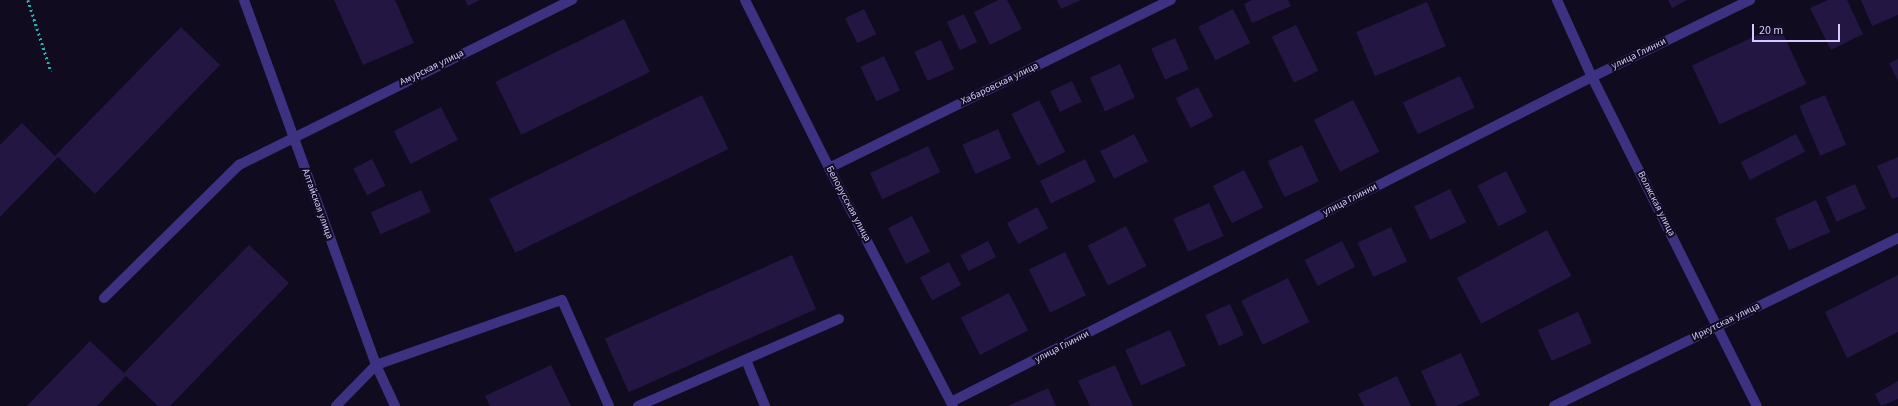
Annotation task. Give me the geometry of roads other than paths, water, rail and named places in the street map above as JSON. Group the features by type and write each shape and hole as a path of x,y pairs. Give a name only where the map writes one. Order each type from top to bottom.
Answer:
{"street":[{"name":"Алтайская улица","path":"244,0 292,137 376,365 394,406"},
{"name":"Амурская улица","path":"104,298 239,165 292,137 572,0"},
{"name":"Белорусская улица","path":"745,0 829,168 952,404"},
{"name":"Хабаровская улица","path":"829,168 1171,0"},
{"name":"Волжская улица","path":"1557,0 1592,77 1757,406"},
{"name":"улица Глинки","path":"952,404 1592,77 1750,0"},
{"name":"Иркутская улица","path":"1554,406 1898,238"},
{"path":"336,406 376,365 562,300 609,406"},
{"path":"638,406 839,320"},
{"path":"746,360 765,406"}]}
